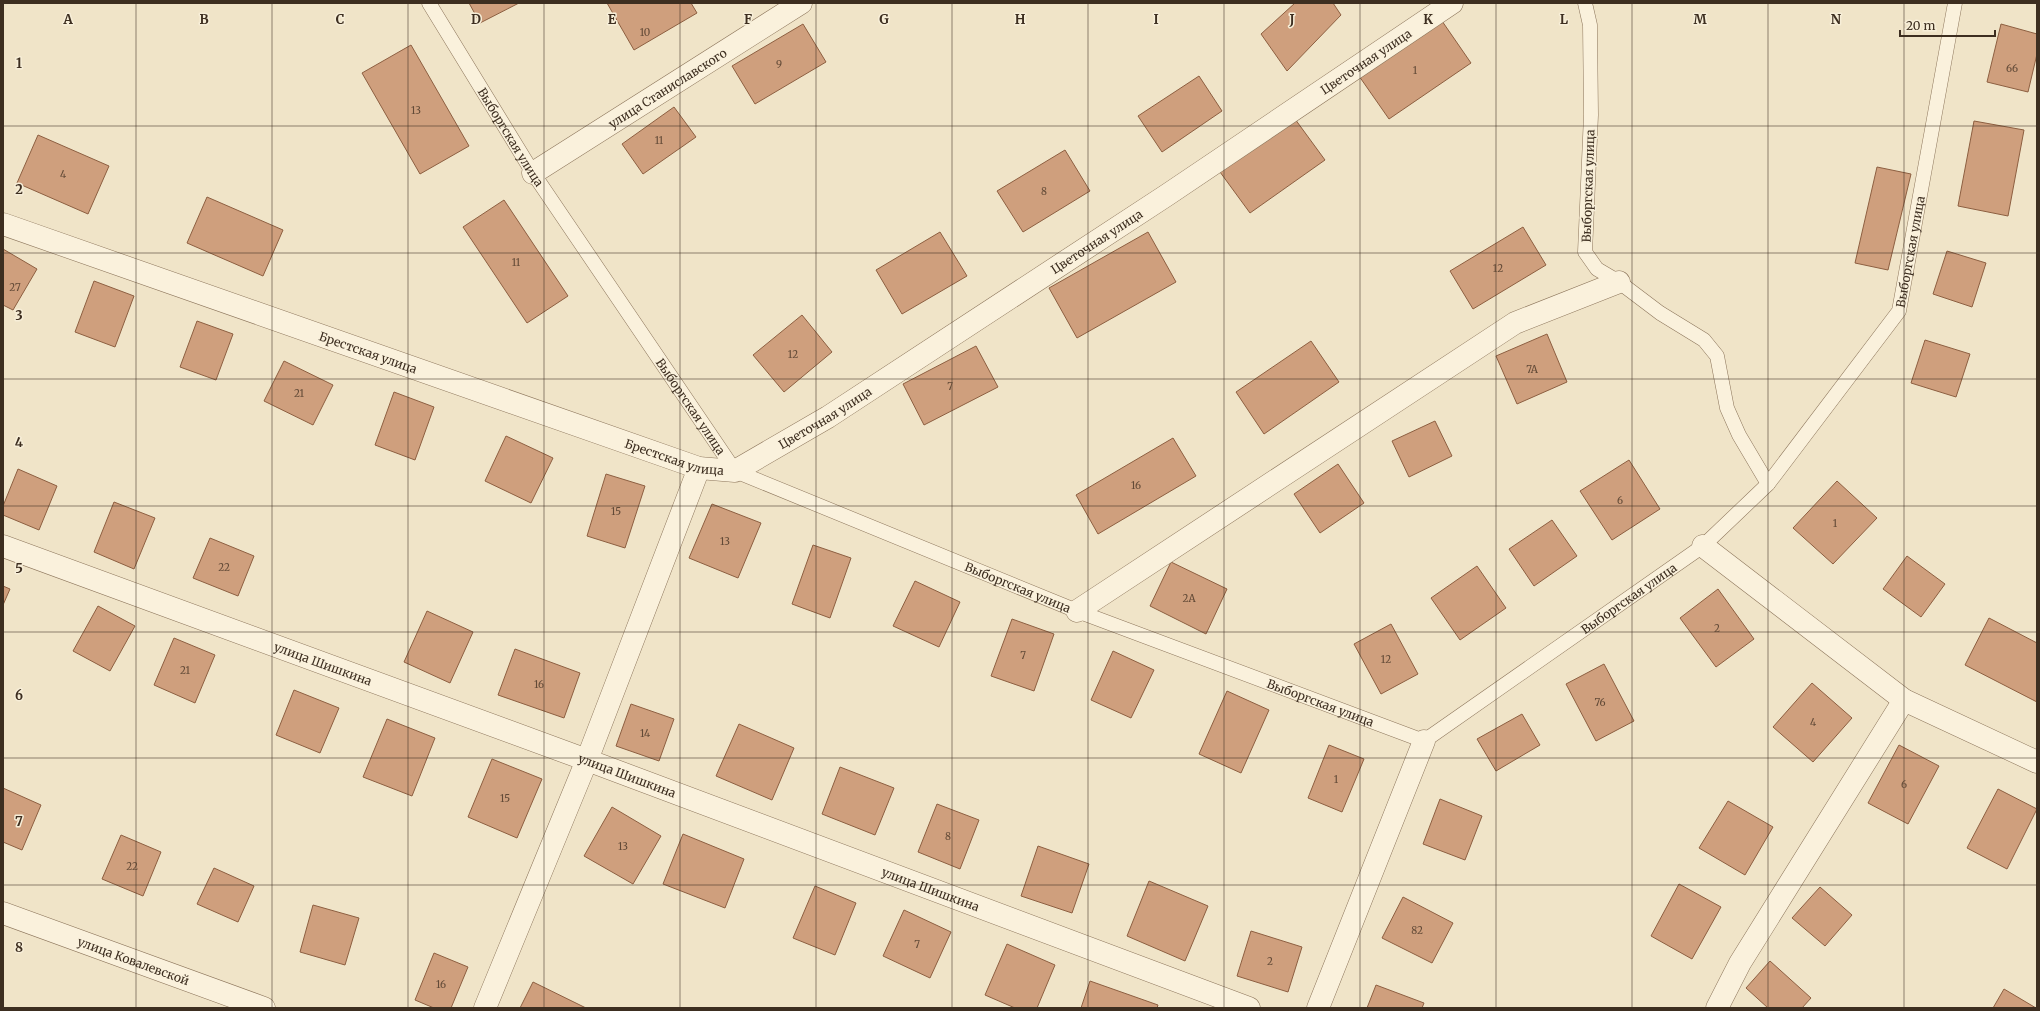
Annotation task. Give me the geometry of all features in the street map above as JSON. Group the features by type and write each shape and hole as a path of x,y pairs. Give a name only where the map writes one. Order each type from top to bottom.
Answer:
{"street":[{"name":"улица Станиславского","path":"533,174 801,3"},
{"name":"Цветочная улица","path":"735,471 835,412 1167,195 1452,3"},
{"name":"Брестская улица","path":"3,224 699,468 735,471"},
{"path":"1077,610 1515,323 1619,282"},
{"path":"485,1008 587,760 699,468"},
{"name":"улица Шишкина","path":"3,546 587,760 1249,1008"},
{"path":"1702,546 1904,700 2037,762"},
{"path":"1717,1008 1740,963 1904,700"},
{"path":"1318,1008 1424,741"},
{"name":"улица Ковалевской","path":"3,913 264,1008"}],"lane":[{"name":"Выборгская улица","path":"429,3 533,174 735,471 1077,610 1424,741 1702,546 1768,484 1899,310 1955,3"},
{"name":"Выборгская улица","path":"1585,3 1590,25 1591,115 1585,252 1597,269 1619,282 1660,313 1704,340 1717,356 1727,408 1738,435 1768,484"}],"building":[{"path":"469,3 519,3 480,23"},
{"path":"607,3 691,3 697,13 634,50"},
{"path":"1295,3 1333,3 1341,15 1287,71 1261,34"},
{"path":"1442,21 1471,63 1389,119 1359,76"},
{"path":"803,24 826,62 755,104 732,66"},
{"path":"2001,24 2037,34 2037,54 2028,92 1987,82"},
{"path":"411,45 469,146 420,174 362,73"},
{"path":"1199,76 1222,111 1162,152 1138,116"},
{"path":"674,107 696,137 643,174 622,144"},
{"path":"1295,119 1325,160 1250,213 1220,172"},
{"path":"1974,121 2024,130 2008,216 1958,206"},
{"path":"38,135 109,166 88,214 17,183"},
{"path":"1065,150 1090,191 1023,232 997,191"},
{"path":"1877,167 1911,174 1888,270 1855,263"},
{"path":"207,197 283,230 263,276 187,243"},
{"path":"504,200 568,296 527,323 463,227"},
{"path":"1523,227 1546,265 1473,309 1450,271"},
{"path":"940,232 967,276 902,314 876,270"},
{"path":"1148,232 1176,282 1077,338 1049,288"},
{"path":"3,249 37,269 13,310 3,305"},
{"path":"1947,251 1986,263 1972,307 1933,294"},
{"path":"94,281 134,296 115,347 75,332"},
{"path":"802,315 832,352 784,392 753,355"},
{"path":"197,321 233,334 216,380 180,367"},
{"path":"1547,334 1567,382 1517,404 1496,356"},
{"path":"1925,340 1970,354 1956,397 1911,383"},
{"path":"1311,341 1339,382 1264,434 1236,392"},
{"path":"976,346 998,387 924,425 903,384"},
{"path":"284,361 333,385 313,425 264,401"},
{"path":"394,392 434,407 415,460 375,445"},
{"path":"1435,421 1452,456 1409,477 1392,441"},
{"path":"506,436 553,458 531,503 485,481"},
{"path":"1173,438 1196,476 1098,534 1076,495"},
{"path":"1629,460 1660,509 1612,540 1580,491"},
{"path":"1338,464 1364,503 1320,533 1294,494"},
{"path":"18,469 57,486 39,530 3,515 3,506"},
{"path":"606,474 645,486 625,548 587,536"},
{"path":"1837,481 1877,518 1833,564 1793,528"},
{"path":"114,502 155,518 134,569 94,552"},
{"path":"712,504 761,523 738,578 689,558"},
{"path":"1552,520 1577,556 1534,586 1509,549"},
{"path":"210,538 254,556 238,596 193,578"},
{"path":"813,545 851,558 830,618 792,604"},
{"path":"1907,556 1945,584 1921,617 1883,589"},
{"path":"1171,562 1227,589 1206,634 1150,606"},
{"path":"1477,566 1506,608 1460,640 1431,598"},
{"path":"915,581 960,602 939,647 893,626"},
{"path":"3,586 10,589 3,605"},
{"path":"1718,589 1754,639 1716,667 1680,618"},
{"path":"98,606 135,626 110,671 73,651"},
{"path":"427,611 473,632 450,683 404,662"},
{"path":"1989,618 2037,643 2037,702 1965,665"},
{"path":"1012,619 1054,634 1034,691 991,676"},
{"path":"1391,624 1418,674 1381,694 1354,644"},
{"path":"174,638 215,655 195,703 154,685"},
{"path":"515,649 580,673 564,718 498,695"},
{"path":"1113,651 1154,670 1131,718 1091,700"},
{"path":"1604,664 1634,721 1596,741 1566,684"},
{"path":"1812,683 1852,718 1813,762 1773,727"},
{"path":"294,690 339,708 320,753 276,735"},
{"path":"1227,691 1269,710 1241,773 1199,754"},
{"path":"631,704 674,719 659,761 616,746"},
{"path":"1522,714 1540,745 1496,771 1477,739"},
{"path":"387,719 435,738 412,796 363,777"},
{"path":"739,724 794,748 772,800 716,776"},
{"path":"1329,745 1364,759 1342,812 1308,798"},
{"path":"1899,745 1939,766 1908,824 1868,803"},
{"path":"492,759 542,779 517,838 468,817"},
{"path":"840,767 894,788 875,835 822,814"},
{"path":"3,788 41,805 22,850 3,842"},
{"path":"1998,789 2037,809 2007,869 1967,848"},
{"path":"1440,799 1482,816 1465,860 1423,844"},
{"path":"1728,801 1773,827 1745,875 1699,848"},
{"path":"937,804 979,820 960,869 918,852"},
{"path":"612,807 661,836 633,884 584,856"},
{"path":"683,834 744,859 725,908 663,884"},
{"path":"121,835 161,852 143,896 102,879"},
{"path":"1038,846 1089,864 1072,913 1021,896"},
{"path":"214,868 254,886 238,922 197,904"},
{"path":"1149,881 1208,906 1185,961 1127,936"},
{"path":"1679,884 1721,907 1692,959 1651,936"},
{"path":"815,886 856,903 835,955 793,938"},
{"path":"1820,887 1852,915 1825,946 1792,918"},
{"path":"1403,897 1453,923 1432,963 1382,938"},
{"path":"313,905 359,918 345,965 300,952"},
{"path":"904,910 951,932 930,978 883,956"},
{"path":"1251,931 1302,947 1288,992 1237,976"},
{"path":"1007,944 1055,965 1037,1008 1015,1008 985,995"},
{"path":"434,953 468,967 451,1008 434,1008 415,1000"},
{"path":"1770,961 1811,998 1802,1008 1768,1008 1746,988"},
{"path":"1090,981 1158,1005 1157,1008 1081,1008"},
{"path":"533,982 586,1008 520,1008"},
{"path":"1376,985 1424,1003 1422,1008 1367,1008"},
{"path":"2004,989 2036,1008 1993,1008"}]}
